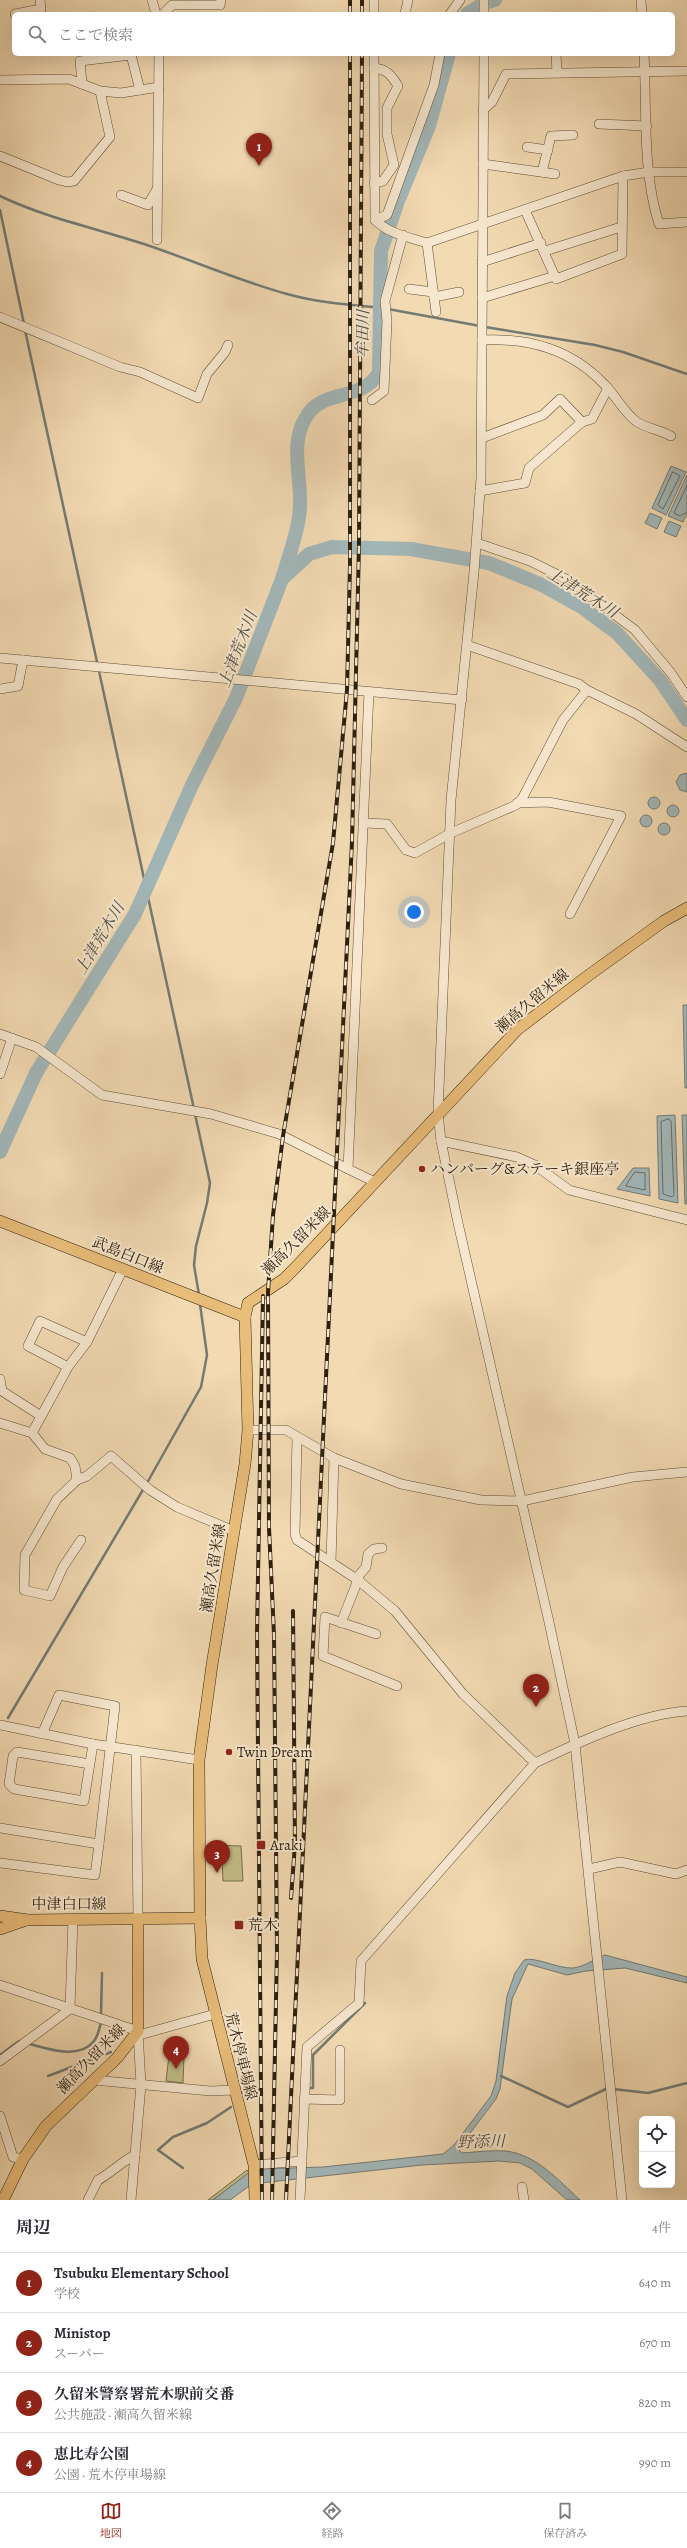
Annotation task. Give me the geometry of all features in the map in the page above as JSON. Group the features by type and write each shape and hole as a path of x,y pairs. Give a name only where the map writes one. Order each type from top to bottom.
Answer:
{"main road":[{"name":"瀬高久留米線","path":"200,1918 200,1760 234,1531 243,1482 248,1430 245,1317 248,1303 284,1279 518,1029 595,970 664,921 687,908"},
{"name":"武島白口線","path":"0,1220 245,1317"},
{"name":"中津白口線","path":"0,1916 28,1920 138,1919"},
{"path":"138,1919 200,1918"},
{"name":"荒木停車場線","path":"200,1918 202,1960 254,2167 255,2200"},
{"name":"瀬高久留米線","path":"3,2200 22,2159 46,2126 117,2058 139,2033 138,1919"},
{"path":"0,1929 28,1920"}],"street":[{"path":"25,12 41,9 40,0"},
{"path":"152,0 155,12"},
{"path":"165,12 172,5 220,5 220,0"},
{"path":"374,0 374,12"},
{"path":"405,12 408,0"},
{"path":"451,0 451,12"},
{"path":"451,12 460,0"},
{"path":"484,0 484,12"},
{"path":"641,0 642,12"},
{"path":"82,84 80,61 122,56"},
{"path":"131,56 140,90"},
{"path":"157,240 159,56"},
{"path":"374,56 375,220 383,228 427,243 623,176 649,172 687,172"},
{"path":"375,220 387,215 434,85 440,56"},
{"path":"484,56 482,438 480,490 477,543 450,834 438,1113 441,1141 575,1744 622,2200"},
{"path":"556,56 557,73"},
{"path":"644,56 649,172 654,208 659,224 687,222"},
{"path":"374,68 382,69 391,75 398,86 387,108 387,134 394,165 383,181 374,182"},
{"path":"484,110 492,102 506,74 687,70"},
{"path":"0,80 69,79 100,91 121,93 159,87"},
{"path":"0,156 58,180 67,182 74,181 110,137 100,91"},
{"path":"599,124 647,126"},
{"path":"542,172 552,136 573,135"},
{"path":"527,147 548,150"},
{"path":"483,164 555,174"},
{"path":"526,210 556,279 622,254 621,227 623,176"},
{"path":"121,195 148,205 158,188"},
{"path":"482,262 621,227"},
{"path":"372,400 384,392 387,321 385,301 403,235"},
{"path":"427,243 436,312"},
{"path":"482,298 555,276"},
{"path":"409,289 433,294 460,292"},
{"path":"0,317 120,367 140,372 198,398 207,374 225,352 228,344"},
{"path":"482,340 498,339 546,346 565,353 577,361 608,388 638,422 671,436"},
{"path":"480,490 525,483 529,468 582,422 592,419 608,388"},
{"path":"482,438 543,415 560,399 582,422"},
{"path":"477,543 530,561 570,581 635,630 671,673 687,697"},
{"path":"467,645 579,684 587,690 636,714 687,747"},
{"path":"0,658 462,700"},
{"path":"0,689 18,686 23,660"},
{"path":"517,803 564,720 587,690"},
{"path":"348,1169 365,823 369,692"},
{"path":"365,823 386,824 410,853 415,853 450,834 517,803 548,802 621,816 570,914"},
{"path":"0,1034 36,1047 102,1095 211,1114 279,1134 375,1182"},
{"path":"0,1074 12,1038"},
{"path":"441,1141 517,1157 535,1165 569,1190 687,1220"},
{"path":"32,1433 68,1367 86,1342 122,1269"},
{"path":"68,1367 28,1346 40,1321 86,1342"},
{"path":"0,1379 2,1391 41,1416"},
{"path":"0,1423 32,1433 45,1449 70,1458 75,1466 77,1480"},
{"path":"248,1430 286,1430 334,1458 410,1486 481,1500 522,1501 633,1477 687,1472"},
{"path":"297,1437 295,1534 297,1540 357,1579 395,1611 463,1694 535,1763"},
{"path":"81,1540 63,1567 50,1596 24,1590 25,1556 57,1499 77,1480 87,1476 110,1456 150,1490 177,1507 234,1531"},
{"path":"331,1562 334,1458"},
{"path":"341,1622 357,1579 366,1567 368,1554 374,1549 382,1548"},
{"path":"376,1634 325,1617 323,1656 397,1686"},
{"path":"0,1863 95,1876 112,1747 115,1706 59,1695 42,1734"},
{"path":"300,2200 306,2047 358,2003 361,1961 535,1763 575,1744 667,1712 687,1711"},
{"path":"0,1725 93,1744 200,1760"},
{"path":"90,1764 17,1752 13,1756 8,1784 14,1789 84,1800 90,1764 93,1744"},
{"name":"瀬高久留米線","path":"136,1750 138,1919"},
{"path":"0,1828 99,1844"},
{"path":"589,1869 620,1862 676,1874 687,1870"},
{"path":"70,2009 73,1919"},
{"path":"0,1985 139,2033 215,2014"},
{"path":"0,2061 70,2009"},
{"path":"131,2200 141,2085 139,2033"},
{"path":"304,2099 340,2100 340,2050"},
{"path":"94,2080 210,2091 234,2090"},
{"path":"0,2116 2,2133 12,2157 22,2159"},
{"path":"88,2200 98,2180 105,2178 118,2165 136,2155"},
{"path":"254,2167 302,2161"},
{"path":"522,2187 524,2200"}],"shaded area":[{"path":"208,1845 241,1846 243,1881 223,1881 222,1862 208,1863"},
{"path":"169,2055 184,2056 183,2083 166,2081"},
{"path":"247,2170 249,2173 213,2200 208,2200"}],"water":[{"path":"671,466 686,472 666,515 652,508"},
{"path":"687,475 687,513 683,522 668,516"},
{"path":"650,513 662,518 657,529 645,523"},
{"path":"669,521 681,526 676,537 664,532"},
{"path":"687,773 687,792 680,790 676,782 680,775"},
{"path":"656,797 659,798 659,808 652,809 649,808 648,801 649,798"},
{"path":"675,805 678,806 678,816 671,817 668,816 667,809 668,806"},
{"path":"648,815 651,816 651,826 644,827 641,826 640,819 641,816"},
{"path":"666,823 669,824 669,834 662,835 659,834 658,827 659,824"},
{"path":"683,1005 687,1005 687,1088 685,1088"},
{"path":"675,1115 678,1203 659,1199 657,1116"},
{"path":"682,1115 687,1115 687,1204 685,1204"},
{"path":"633,1168 649,1168 650,1196 617,1189"},
{"path":"605,1955 687,1977 687,1983 625,1968 586,1971 567,1975 528,1964 512,1999 500,2089 496,2099 458,2149 462,2153 506,2151 517,2153 537,2163 580,2200 567,2200 532,2169 520,2163 499,2161 422,2165 252,2184 230,2200 213,2200 251,2171 259,2169 323,2167 443,2154 454,2145 491,2096 496,2081 507,1996 515,1973 524,1960 528,1959 561,1967 573,1968 585,1965"}],"waterway":[{"name":"牟田川","path":"470,12 484,3 495,0"},
{"name":"牟田川","path":"282,579 298,525 300,490 297,451 298,438 302,426 308,414 315,406 334,397 364,387 372,381 379,372 381,251 398,201 429,126 448,56"},
{"path":"0,196 35,211 144,244 269,289 323,302 384,308"},
{"path":"0,210 24,324"},
{"path":"388,309 480,326"},
{"path":"485,327 595,345 623,352 687,374"},
{"path":"25,330 194,1109"},
{"name":"上津荒木川","path":"0,1152 36,1073 135,914 192,785 236,698 282,579 309,554 332,547 411,549 489,563 540,584 583,608 617,633 660,680 687,720"},
{"path":"195,1114 210,1183 207,1203 196,1246 194,1265 199,1295"},
{"path":"147,1483 201,1387 207,1355 200,1304"},
{"path":"8,1718 144,1488"},
{"path":"101,2015 102,1973"},
{"path":"308,2088 313,2088 313,2055 365,2003"},
{"path":"30,2044 64,2052 80,2050 88,2047 94,2041 101,2023"},
{"path":"0,2055 19,2041"},
{"path":"48,2076 111,2052"},
{"path":"501,2076 568,2107 608,2088"},
{"path":"613,2089 648,2093 687,2083"},
{"path":"241,2093 244,2090 259,2090"},
{"path":"158,2150 173,2137 207,2123 231,2107"},
{"path":"158,2150 183,2168"},
{"path":"101,2183 111,2176"}],"railway":[{"path":"350,0 350,12"},
{"path":"362,0 362,12"},
{"path":"272,2200 277,1950 274,1635 269,1528 268,1292 273,1215 283,1136 333,843 347,690 350,565 350,56"},
{"path":"286,2200 352,842 359,545 362,56"},
{"path":"262,2200 257,1633 263,1296"},
{"path":"291,1898 295,1844 293,1611"}],"place":[{"name":"Tsubuku Elementary School","path":"259,166"},
{"name":"ハンバーグ&ステーキ銀座亭","path":"422,1169"},
{"name":"Ministop","path":"536,1707"},
{"name":"Twin Dream","path":"229,1752"},
{"name":"Araki","path":"261,1845"},
{"name":"久留米警察署荒木駅前交番","path":"217,1873"},
{"name":"荒木","path":"239,1925"},
{"name":"恵比寿公園","path":"176,2069"}],"water label":[{"name":"野添川","path":"481,2141"}]}
